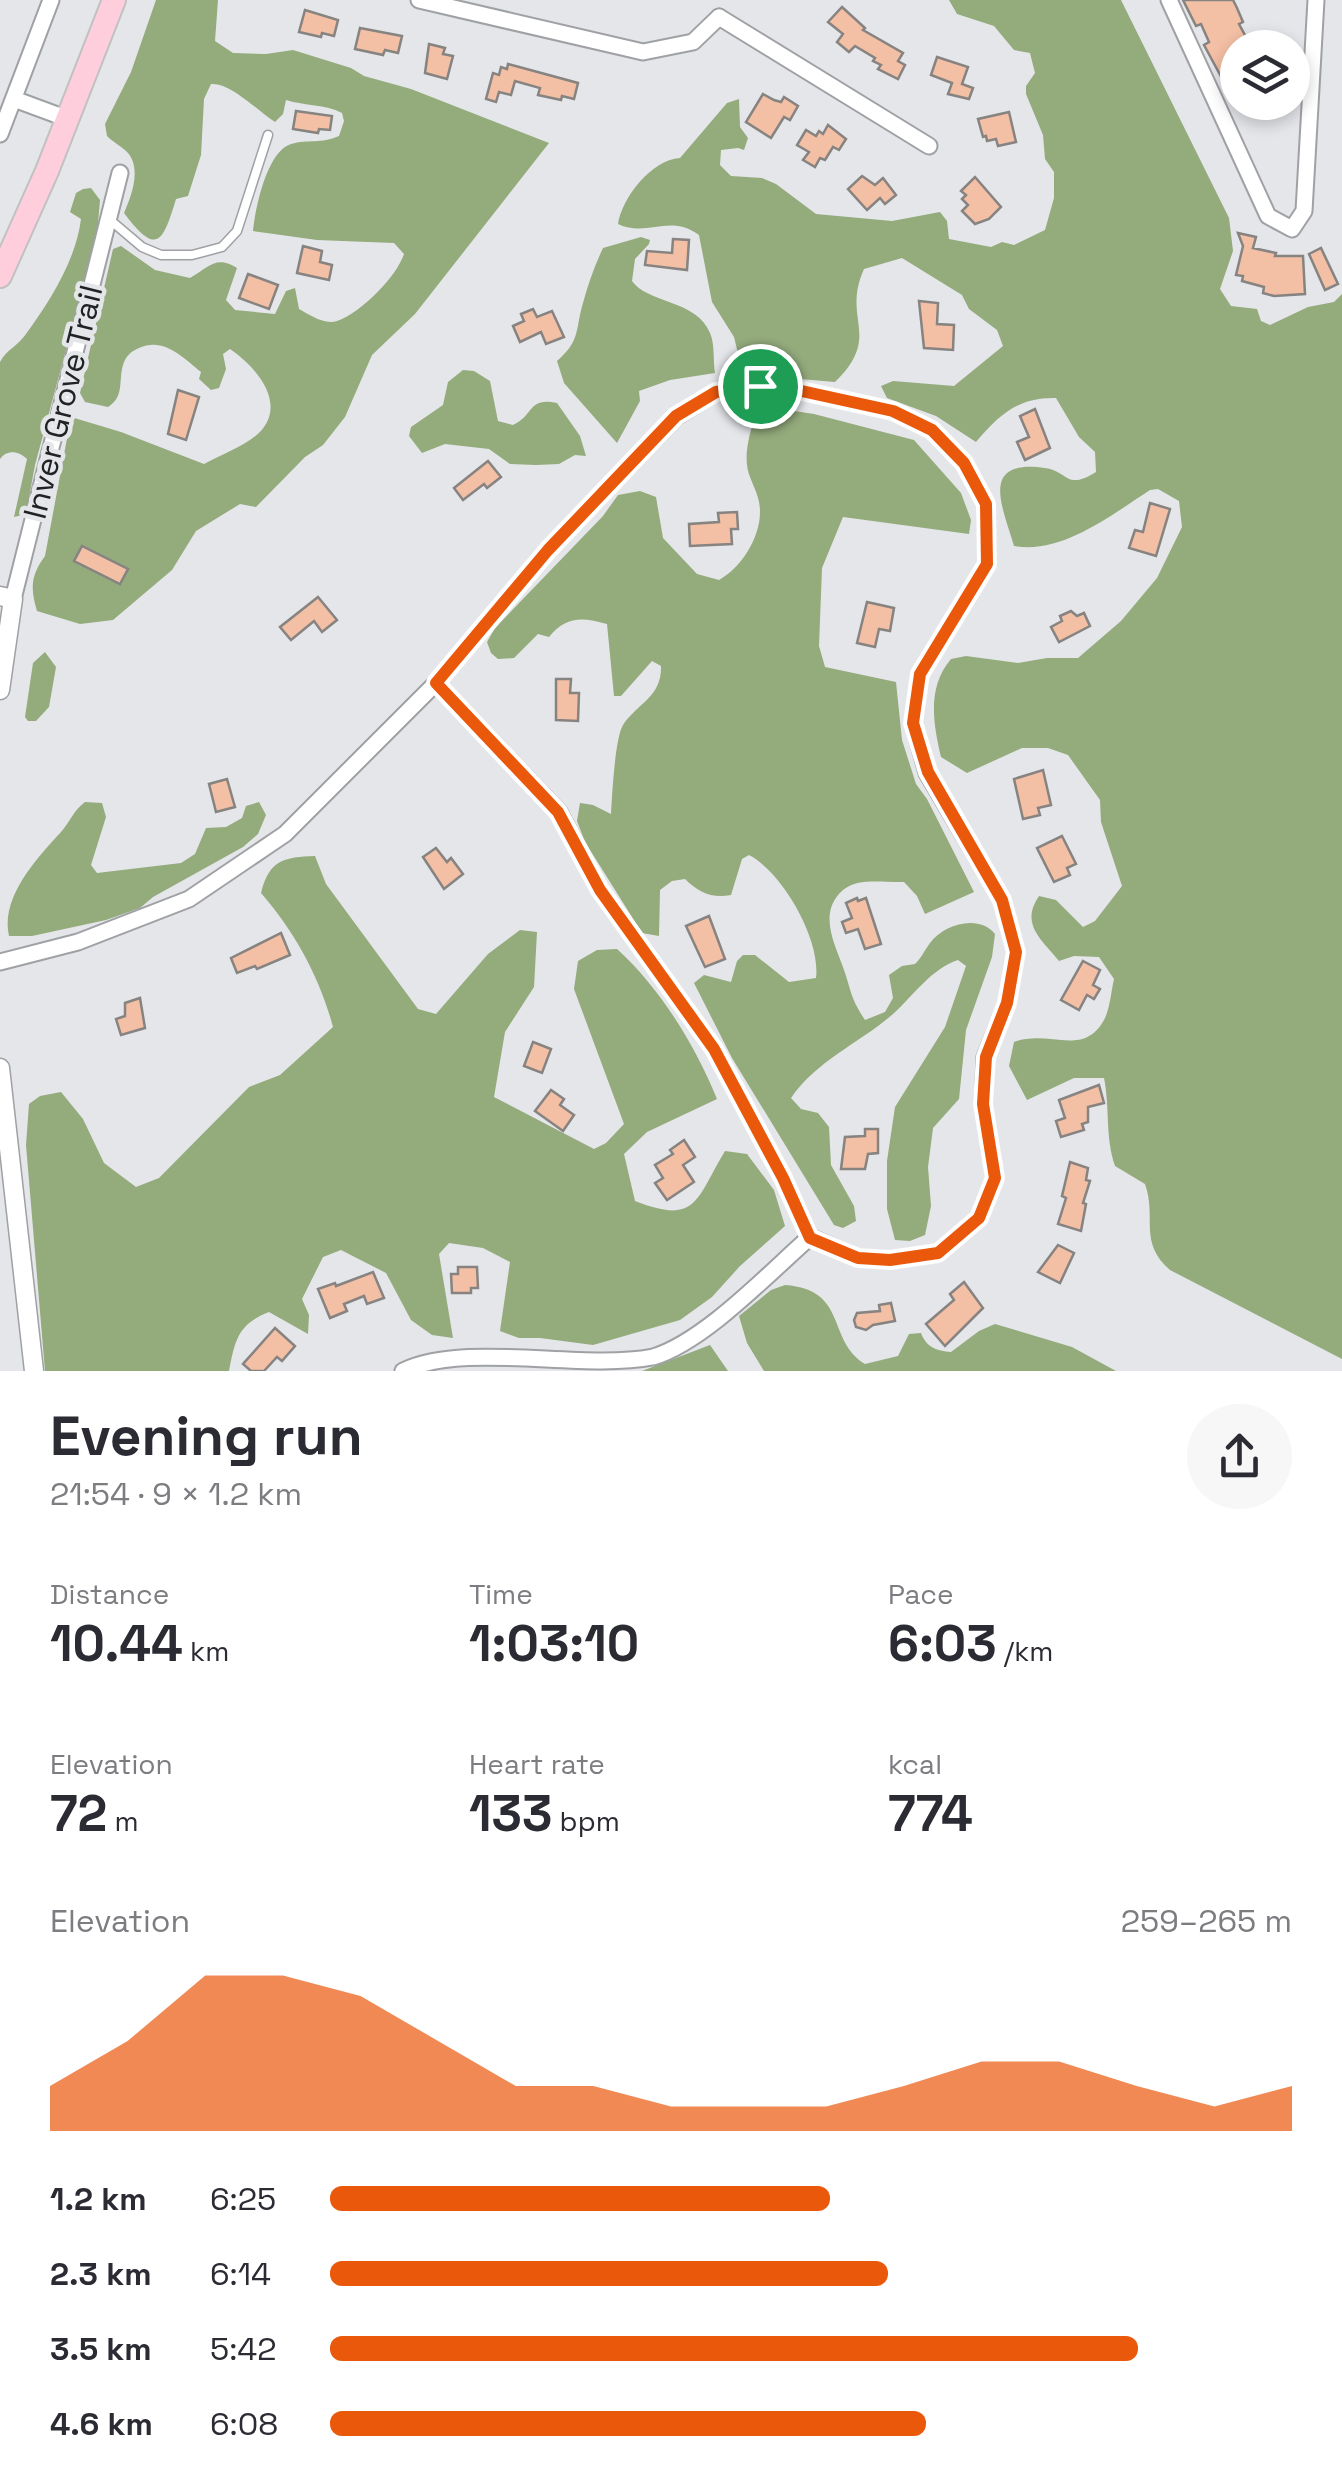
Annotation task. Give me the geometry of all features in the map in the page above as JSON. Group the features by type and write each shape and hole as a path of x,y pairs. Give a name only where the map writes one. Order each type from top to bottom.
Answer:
{"main road":[{"path":"0,276 114,0"}],"street":[{"path":"0,134 51,0"},
{"path":"419,0 643,52 693,42 720,17 724,0"},
{"path":"494,18 498,0"},
{"path":"1170,0 1268,216 1292,230 1304,211 1316,0"},
{"path":"720,17 930,146"},
{"path":"14,99 68,119"},
{"name":"Inver Grove Trail","path":"0,690 7,598 120,173"},
{"path":"0,962 78,942 189,898 286,834 436,683 548,550 676,416 716,392 760,386 893,411 932,430 964,463 986,504 987,564 920,674 913,723 928,772 1002,900 1016,952 1007,1003 986,1057 983,1104 995,1178 979,1218 938,1253 890,1260 858,1258 810,1238 783,1178 714,1049 600,890 558,812 436,683"},
{"path":"0,1068 34,1371"},
{"path":"402,1371 414,1365 462,1360 596,1364 654,1357 700,1333 810,1238"}],"lane":[{"path":"109,219 142,246 161,255 192,255 222,247 237,232 268,135"}],"green space":[{"path":"156,0 218,0 215,41 233,53 293,50 411,89 549,143 415,314 372,355 345,417 323,445 305,457 256,507 240,504 196,531 172,570 113,620 80,624 37,611 33,588 34,576 45,556 71,417 204,464 259,433 269,416 270,405 256,372 230,349 223,354 226,369 219,388 211,390 199,379 201,372 172,350 157,345 139,348 127,357 119,393 108,407 85,402 80,393 113,249 121,246 155,270 190,278 213,264 229,264 237,268 226,300 235,310 275,314 286,291 295,288 299,309 327,322 346,317 377,293 404,254 394,243 317,240 253,231 260,196 275,157 291,144 339,136 344,121 342,113 286,100 283,114 275,122 235,92 211,84 204,99 201,155 188,196 176,199 158,239 135,227 124,213 134,182 134,165 126,151 107,136 105,124 131,72"},
{"path":"949,0 1121,0 1229,218 1233,251 1220,289 1231,306 1257,309 1261,321 1270,325 1308,307 1334,302 1342,294 1342,1359 1170,1270 1160,1260 1151,1239 1145,1184 1115,1166 1104,1078 1074,1078 1027,1100 1009,1066 1014,1042 1086,1038 1104,1020 1114,979 1099,957 1074,956 1059,961 1035,931 1034,906 1039,896 1056,900 1083,927 1095,921 1122,886 1101,822 1100,800 1068,755 1048,748 1022,748 967,773 941,757 938,744 935,693 951,659 966,656 1018,663 1078,658 1121,621 1157,578 1182,527 1179,501 1158,489 1150,490 1068,539 1032,547 1014,546 1001,501 1003,478 1024,467 1045,468 1079,480 1096,472 1095,452 1079,437 1056,398 1043,398 1010,409 976,442 936,416 887,398 881,386 893,381 954,386 1003,346 997,330 969,309 962,295 902,258 864,269 858,287 857,352 835,382 743,374 734,337 712,302 699,235 678,226 639,229 618,224 625,203 640,182 669,160 680,158 727,103 739,99 740,127 748,138 744,150 721,150 720,165 731,176 762,178 776,184 816,214 892,221 940,212 947,221 949,239 991,247 1002,242 1014,245 1045,230 1054,198 1054,172 1045,159 1043,135 1026,94 1026,86 1035,73 1030,53 1014,50 994,26 957,14"},
{"path":"91,188 100,200 97,235 35,465 26,514 14,517 27,459 13,452 0,459 0,362 26,334 61,280 74,250 81,219 70,212 76,193"},
{"path":"641,237 650,240 635,259 632,281 704,322 712,337 715,373 670,380 639,391 640,401 617,443 564,383 557,361 574,341 587,289 603,248"},
{"path":"463,370 474,371 490,381 498,421 513,425 541,402 557,403 580,436 586,456 575,455 559,464 536,465 510,464 489,449 445,444 422,453 409,436 411,427 443,405 448,382"},
{"path":"774,408 814,414 914,440 961,493 971,520 969,534 843,517 822,568 819,646 825,667 896,682 902,740 916,784 974,892 925,914 917,896 904,882 864,882 849,886 835,899 830,929 865,1020 885,1012 893,998 889,975 902,966 915,964 936,936 971,923 995,934 992,957 966,1030 959,1099 933,1128 928,1167 931,1206 925,1235 910,1241 895,1240 887,1209 887,1161 895,1107 945,1027 966,966 958,960 940,969 893,1014 813,1073 791,1098 801,1109 818,1113 829,1127 831,1165 854,1206 856,1221 843,1228 834,1225 732,1058 694,983 704,975 731,982 737,961 743,955 755,955 789,982 816,978 812,945 797,908 774,876 749,855 742,859 731,895 706,893 685,879 672,881 660,890 659,936 642,933 585,842 577,821 580,803 611,814 620,732 658,685 661,666 652,661 621,696 614,696 607,624 568,622 549,637 538,634 514,658 498,659 487,642 495,628 603,516 618,495 640,491 656,497 663,538 697,574 719,580 728,574 744,557 759,525 759,502 748,470 748,445 757,412"},
{"path":"45,652 56,667 49,707 36,721 28,721 25,717 33,663"},
{"path":"85,802 102,803 106,817 91,865 97,873 181,863 195,854 206,828 226,827 242,818 246,806 259,802 266,815 258,834 243,847 140,908 106,920 32,936 9,936 8,921 15,893"},
{"path":"315,856 326,884 418,1009 436,1014 488,954 520,930 537,932 534,987 505,1032 494,1097 594,1149 606,1143 624,1124 574,989 578,961 597,950 617,949 648,981 675,1018 717,1099 647,1132 624,1154 635,1201 655,1208 683,1209 700,1195 725,1151 747,1154 774,1190 785,1226 712,1297 680,1320 593,1345 519,1338 500,1331 510,1262 483,1248 449,1243 439,1254 453,1338 432,1335 411,1320 386,1273 341,1250 323,1257 302,1299 309,1315 308,1334 269,1312 244,1328 233,1350 229,1371 45,1371 26,1145 29,1104 40,1096 61,1092 83,1119 104,1163 136,1187 159,1178 249,1087 280,1075 333,1027 305,956 261,893 273,867 295,858"},
{"path":"785,1285 819,1296 853,1354 865,1364 898,1356 909,1334 921,1333 933,1347 951,1352 995,1324 1072,1347 1116,1371 764,1371 747,1343 739,1316 771,1290"},
{"path":"710,1345 728,1371 642,1371"}],"building":[{"path":"1183,0 1233,0 1243,22 1239,24 1242,30 1220,30 1220,75 1204,45 1209,42 1201,24 1196,26"},
{"path":"842,7 863,30 903,53 898,61 905,65 898,79 878,69 881,65 873,61 875,58 855,46 849,52 837,42 843,34 828,22"},
{"path":"305,10 338,20 334,36 299,32"},
{"path":"360,28 402,36 398,53 385,50 383,55 355,49"},
{"path":"429,44 445,48 443,54 453,56 447,79 425,73"},
{"path":"937,57 968,67 962,84 973,88 969,99 948,94 952,83 931,75"},
{"path":"508,64 578,83 574,99 538,95 540,88 515,81 511,95 499,92 496,102 486,99 493,73 499,75 501,67 507,69"},
{"path":"763,94 781,102 784,97 798,106 790,120 784,117 771,138 746,122"},
{"path":"296,111 332,116 330,130 319,129 318,133 293,129"},
{"path":"1009,112 1016,142 998,146 996,139 987,141 978,119"},
{"path":"828,125 846,139 839,150 833,147 815,167 803,160 809,152 797,145 806,130 816,136 819,131 823,134"},
{"path":"862,176 875,185 883,178 896,195 885,204 880,198 867,210 848,189"},
{"path":"975,177 1001,207 989,219 975,224 962,211 968,205 961,191"},
{"path":"1238,233 1256,237 1253,248 1276,253 1275,256 1303,256 1305,294 1274,296 1263,293 1264,287 1242,281 1243,276 1236,275 1243,246"},
{"path":"673,239 689,240 687,270 645,265 647,251 672,253"},
{"path":"303,246 322,251 320,262 332,265 329,280 297,273"},
{"path":"1321,248 1338,284 1325,290 1309,254"},
{"path":"248,274 278,285 269,309 239,298"},
{"path":"919,301 938,303 937,324 954,325 953,350 924,348"},
{"path":"533,309 537,317 552,311 564,337 546,344 541,332 520,342 513,326 524,321 521,314"},
{"path":"178,390 199,397 186,440 168,434"},
{"path":"1035,409 1050,448 1025,460 1017,442 1029,437 1020,416"},
{"path":"488,461 501,477 463,500 454,488"},
{"path":"1150,503 1170,509 1156,556 1129,548 1135,530 1143,532"},
{"path":"737,512 738,529 731,529 732,544 690,546 689,524 719,522 718,513"},
{"path":"82,546 128,569 120,584 74,561"},
{"path":"318,597 337,620 322,632 314,621 291,640 280,627"},
{"path":"867,602 894,608 890,631 879,629 875,647 857,643"},
{"path":"1071,611 1077,616 1084,613 1090,626 1059,642 1051,627"},
{"path":"556,679 571,679 570,693 579,693 578,721 556,720"},
{"path":"1043,770 1051,805 1038,808 1040,815 1023,819 1014,779"},
{"path":"227,779 235,807 216,812 209,784"},
{"path":"1062,836 1076,864 1067,868 1070,875 1054,882 1037,848"},
{"path":"436,848 447,862 451,858 463,874 444,889 423,857"},
{"path":"866,898 881,944 865,949 858,929 846,933 842,922 852,918 846,903"},
{"path":"709,916 725,959 705,967 686,926"},
{"path":"281,933 290,955 237,973 231,958"},
{"path":"1083,961 1100,970 1093,985 1100,989 1094,999 1087,995 1079,1010 1061,1000"},
{"path":"140,998 145,1028 121,1035 116,1019 125,1016 125,1003"},
{"path":"533,1042 551,1049 542,1073 524,1066"},
{"path":"1099,1085 1104,1103 1088,1107 1084,1130 1061,1137 1056,1121 1065,1118 1059,1100"},
{"path":"551,1090 564,1099 560,1105 574,1115 563,1131 535,1111"},
{"path":"865,1129 878,1129 878,1153 868,1154 865,1169 841,1169 845,1137 865,1136"},
{"path":"684,1140 695,1157 683,1165 694,1182 667,1200 655,1183 663,1178 655,1165 673,1154 670,1150"},
{"path":"1070,1162 1088,1168 1086,1180 1090,1181 1081,1231 1058,1224"},
{"path":"1058,1245 1074,1253 1060,1283 1038,1272"},
{"path":"458,1267 477,1267 478,1288 471,1288 471,1293 452,1293 451,1274 458,1274"},
{"path":"373,1272 384,1298 367,1304 364,1296 344,1304 347,1311 330,1318 318,1289"},
{"path":"964,1282 983,1308 945,1346 926,1324 954,1300 950,1294"},
{"path":"891,1303 895,1321 866,1330 856,1327 857,1313 880,1311 879,1305"},
{"path":"275,1328 295,1346 282,1361 277,1357 264,1371 251,1371 243,1364"}],"route":[{"path":"760,386 893,411 932,430 964,463 986,504 987,564 920,674 913,723 928,772 1002,900 1016,952 1007,1003 986,1057 983,1104 995,1178 979,1218 938,1253 890,1260 858,1258 810,1238 783,1178 714,1049 600,890 558,812 436,683 548,550 676,416 716,392 760,386"}]}
